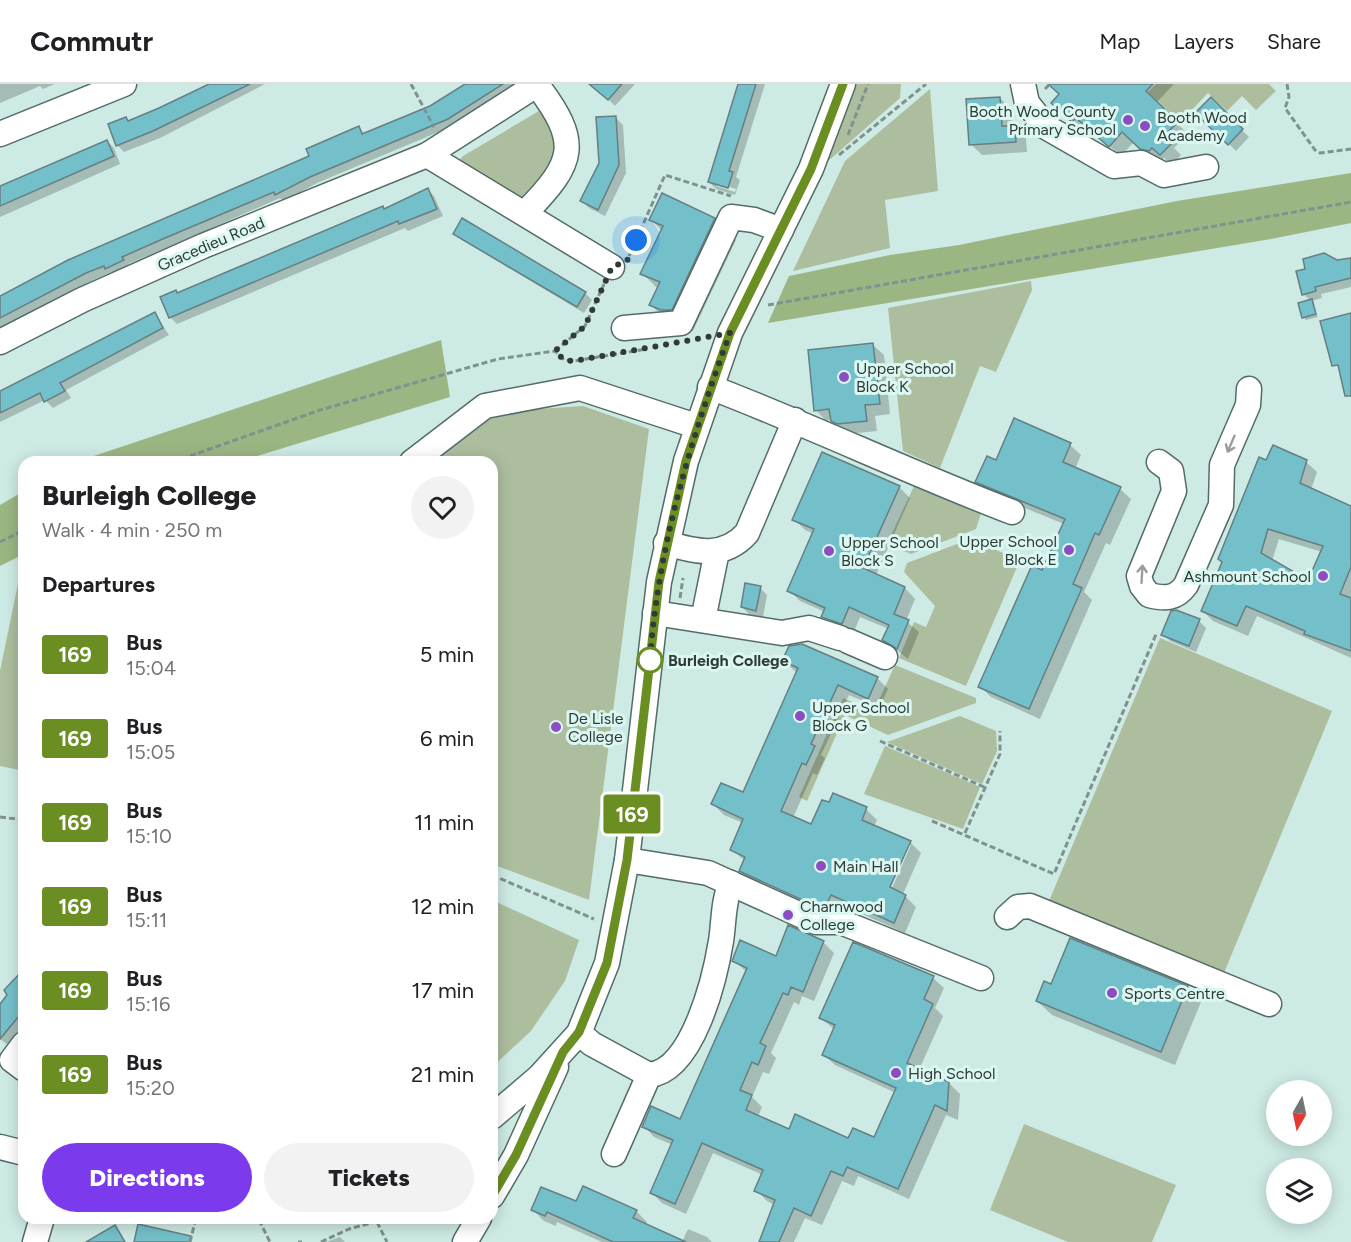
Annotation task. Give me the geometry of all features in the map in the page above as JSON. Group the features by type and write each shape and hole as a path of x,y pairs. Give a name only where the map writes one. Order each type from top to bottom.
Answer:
{"street":[{"path":"0,134 124,84"},
{"path":"516,1155 501,1111 563,1052 579,1032 607,963 627,860 655,613 666,543 696,426 739,312 811,169 843,84"},
{"path":"1023,84 1027,103 1046,127 1114,166 1141,163 1164,175 1206,167"},
{"name":"Gracedieu Road","path":"0,342 82,300 203,246 436,150 537,85 556,111 568,147 563,165 550,187 526,212"},
{"path":"436,150 526,212 612,267"},
{"path":"624,328 681,323 732,217 753,220 781,230"},
{"path":"710,387 795,420 942,485 1012,512"},
{"path":"420,456 485,406 580,388 696,426"},
{"path":"1159,462 1171,471 1174,491 1139,576 1142,586 1149,595 1171,598 1180,593 1186,585 1221,505 1222,465 1248,405 1249,389"},
{"path":"666,543 687,549 717,551 735,546 747,533 795,420"},
{"path":"703,620 717,551"},
{"path":"655,613 782,633 809,628 885,657"},
{"path":"627,860 708,873 816,922 841,922 981,978"},
{"path":"579,1032 592,1044 649,1075 660,1074 666,1069 692,1038 712,984 721,941 726,893 731,883"},
{"path":"1007,917 1018,907 1030,906 1269,1004"},
{"path":"18,1052 12,1060 18,1064"},
{"path":"498,1186 516,1155 563,1052"},
{"path":"614,1154 649,1075"},
{"path":"0,1147 18,1152"},
{"path":"35,1242 40,1224"},
{"path":"465,1242 476,1224"}],"path":[{"path":"411,84 436,150"},
{"path":"846,139 868,84"},
{"path":"842,148 837,156 926,84"},
{"path":"1287,84 1289,97 1285,108 1315,150 1320,153 1351,149"},
{"path":"190,456 320,410 498,359 555,351 585,326 612,267 627,261 665,175 733,196"},
{"path":"766,306 1351,202"},
{"path":"555,351 564,360 574,361 654,347"},
{"path":"0,542 18,533"},
{"path":"932,821 1054,874 1157,632"},
{"path":"964,833 1000,754 1000,731"},
{"path":"880,741 984,787"},
{"path":"0,817 18,819"},
{"path":"498,877 615,928"},
{"path":"190,1242 194,1224"},
{"path":"261,1224 270,1242"},
{"path":"321,1242 369,1224"},
{"path":"378,1224 387,1242"}],"green space":[{"path":"854,84 901,84 900,98 827,162"},
{"path":"1156,84 1269,84 1276,91 1256,110 1242,96 1227,111 1208,93 1189,113 1178,120 1148,92"},
{"path":"930,89 938,191 885,200 890,248 793,271 845,161"},
{"path":"544,108 563,147 525,203 458,162 463,156"},
{"path":"1351,173 1351,223 1271,239 768,323 789,276 890,255 959,245 1177,201"},
{"path":"1031,281 1032,290 996,372 980,366 940,468 903,451 888,308"},
{"path":"441,340 450,397 258,456 94,456"},
{"name":"De Lisle College","path":"583,406 649,429 589,900 498,866 498,456 432,456 494,412"},
{"path":"915,484 981,513 976,529 911,554 887,544"},
{"path":"18,494 18,557 0,566 0,505"},
{"path":"970,539 1020,560 966,686 899,658 914,622 926,627 935,606 904,572 907,563"},
{"path":"18,584 18,770 0,766 0,671"},
{"path":"1160,638 1332,711 1224,973 1049,901"},
{"path":"895,665 976,698 976,703 888,735 845,715 807,801 799,797 843,698 874,711"},
{"path":"960,716 996,731 997,751 982,784 887,742"},
{"path":"885,746 980,787 963,829 864,794"},
{"path":"498,903 579,940 565,981 531,1031 498,1061"},
{"path":"1024,1124 1176,1185 1152,1242 1068,1242 990,1210"}],"building":[{"path":"209,84 250,84 153,131 116,146 108,124 126,117 128,121"},
{"path":"465,84 503,84 448,119 310,177 275,195 274,192 122,257 124,260 105,269 104,266 86,273 0,318 0,296 68,260 309,156 306,149 359,126 362,134 430,106"},
{"path":"589,84 622,84 608,100"},
{"path":"738,84 756,84 729,171 733,172 728,188 708,182"},
{"name":"Booth Wood County Primary School","path":"1048,84 1153,84 1146,91 1178,122 1164,136 1172,143 1160,155 1152,148 1149,151 1140,149 1122,132 1109,147 1076,118 1072,122 1051,103 1059,94"},
{"path":"1000,97 1002,126 1015,126 1016,142 969,145 966,99"},
{"path":"1211,97 1243,129 1228,145 1195,113"},
{"path":"616,116 619,165 598,210 580,201 599,163 596,117"},
{"path":"107,140 114,156 0,206 0,186"},
{"path":"428,188 437,209 399,224 398,221 169,318 160,297 176,290 177,293 383,206 384,209"},
{"path":"662,193 715,218 672,310 661,310 649,305 660,282 640,274 663,226 649,220"},
{"path":"462,218 586,292 577,307 453,234"},
{"path":"1324,253 1337,260 1351,258 1351,278 1315,287 1316,291 1302,295 1296,271 1305,269 1303,259"},
{"path":"1312,299 1316,314 1302,318 1298,303"},
{"path":"155,312 163,328 60,383 65,391 44,402 40,393 0,413 0,391"},
{"path":"1351,313 1351,396 1345,396 1338,365 1332,366 1320,321"},
{"name":"Upper School Block K","path":"873,343 880,404 865,405 867,421 837,424 831,421 829,409 814,411 808,350"},
{"name":"Upper School Block E","path":"1014,418 1071,443 1063,462 1121,487 1099,535 1095,533 1073,584 1082,588 1029,709 978,687 1032,565 1042,570 1065,519 975,482 987,456 996,460"},
{"name":"Ashmount School","path":"1273,445 1307,460 1300,483 1351,506 1351,567 1340,594 1351,598 1351,651 1304,634 1305,631 1246,606 1237,626 1201,611 1222,562 1218,559 1259,457 1266,460","holes":["1268,529 1323,546 1308,580 1261,553"]},
{"name":"Upper School Block S","path":"822,452 900,486 863,568 905,587 894,614 909,620 897,649 882,640 889,625 849,607 842,624 821,617 825,608 787,591 814,529 792,520"},
{"path":"745,583 761,586 756,611 741,607"},
{"path":"1176,610 1200,619 1189,646 1161,635 1171,611"},
{"path":"802,644 878,677 868,699 838,685 811,744 815,746 806,765 802,763 781,811 811,824 822,800 829,802 833,793 867,807 862,820 911,841 890,887 906,895 894,923 831,895 825,908 820,908 739,871 745,857 730,850 743,819 711,804 721,783 743,792 798,668 782,661 789,646"},
{"name":"High School","path":"788,925 824,941 803,992 791,987 788,995 783,993 760,1043 766,1046 758,1065 752,1062 740,1090 752,1095 746,1110 789,1129 795,1114 848,1138 853,1128 874,1137 896,1088 822,1055 835,1025 819,1018 853,942 934,976 924,999 933,1004 907,1063 949,1082 947,1111 935,1105 898,1189 847,1167 843,1176 831,1171 811,1216 794,1208 779,1242 759,1242 775,1200 754,1191 763,1170 702,1143 675,1204 650,1193 673,1140 642,1127 651,1106 680,1119 747,968 732,961 740,940 776,956"},
{"name":"Sports Centre","path":"1070,938 1188,986 1161,1052 1036,1001 1044,981 1051,984"},
{"path":"18,975 18,1017 0,1039 0,1004 7,995 4,990"},
{"path":"583,1186 637,1210 633,1218 686,1242 613,1242 547,1212 545,1216 531,1210 541,1187 576,1201"},
{"path":"138,1224 191,1236 190,1242 134,1242"},
{"path":"115,1225 125,1242 86,1242"}],"bus line":[{"name":"169","path":"498,1186 516,1155 563,1052 579,1032 607,963 627,860 659,582 686,461 730,333 811,169 843,84"}],"place":[{"name":"Booth Wood County Primary School","path":"1128,120"},
{"name":"Booth Wood Academy","path":"1145,126"},
{"name":"Upper School Block K","path":"844,377"},
{"name":"Upper School Block E","path":"1069,550"},
{"name":"Upper School Block S","path":"829,551"},
{"name":"Ashmount School","path":"1323,576"},
{"name":"Burleigh College","path":"650,660"},
{"name":"Upper School Block G","path":"800,716"},
{"name":"De Lisle College","path":"556,727"},
{"name":"Main Hall","path":"821,866"},
{"name":"Charnwood College","path":"788,915"},
{"name":"Sports Centre","path":"1112,993"},
{"name":"High School","path":"896,1073"}],"route":[{"path":"636,240 627,261 612,267 585,326 555,351 564,360 574,361 730,333 686,461 666,543 650,660"}]}
